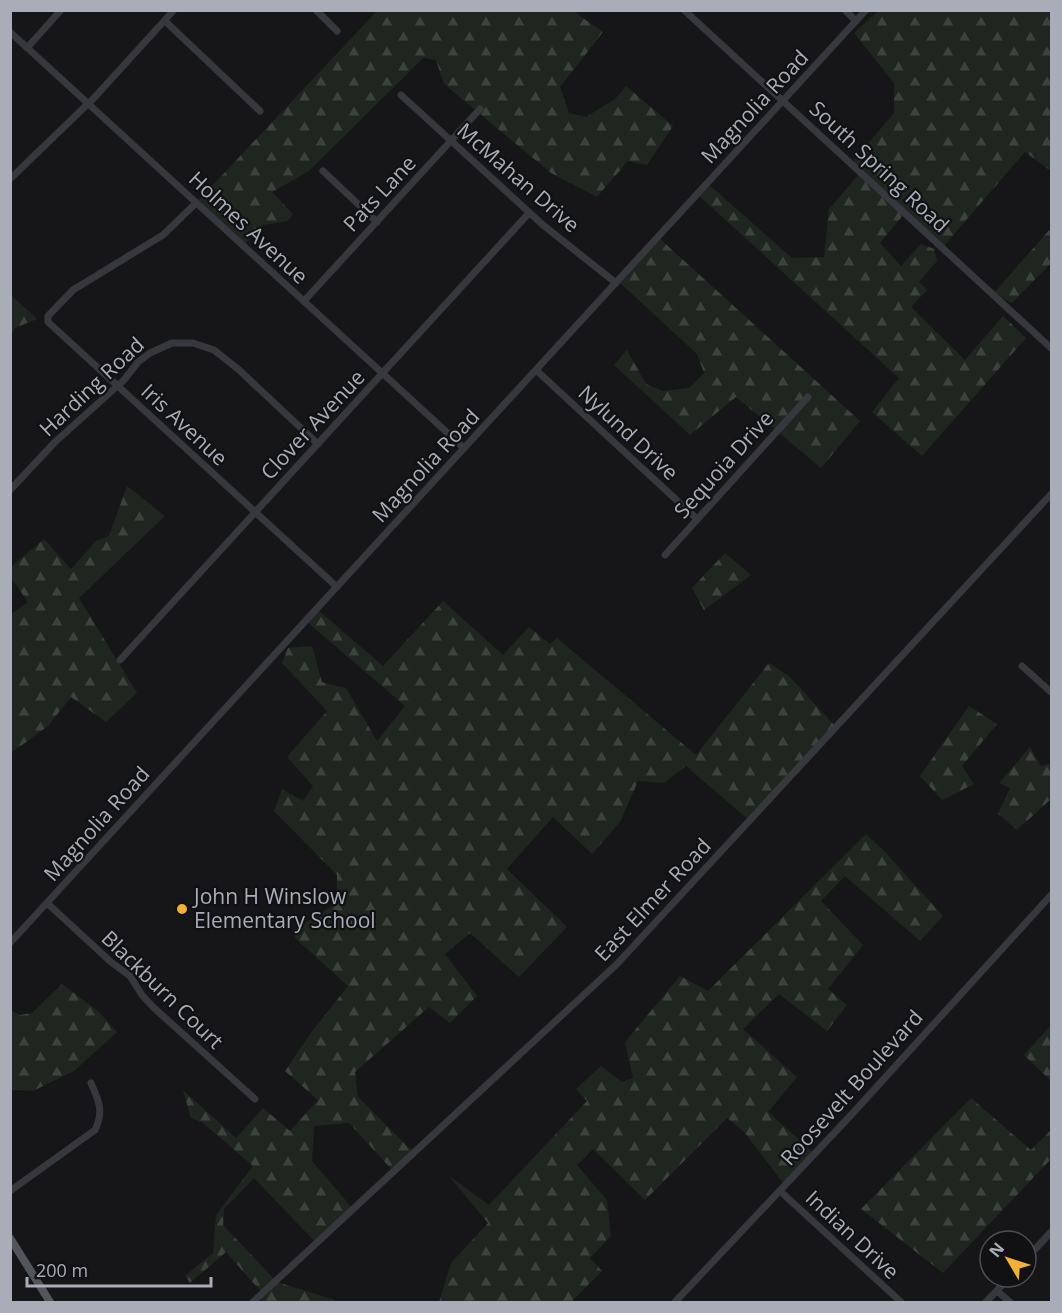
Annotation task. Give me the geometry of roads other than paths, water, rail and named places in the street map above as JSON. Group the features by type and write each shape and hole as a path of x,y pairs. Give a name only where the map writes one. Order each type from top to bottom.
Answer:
{"main road":[{"path":"10,1238 50,1302"}],"street":[{"path":"27,48 61,10"},
{"path":"10,180 88,104 174,10"},
{"path":"316,10 337,31"},
{"name":"South Spring Road","path":"684,10 1052,349"},
{"path":"845,10 856,21"},
{"name":"Magnolia Road","path":"10,943 866,10"},
{"path":"165,21 260,111"},
{"name":"Holmes Avenue","path":"10,32 464,448"},
{"name":"McMahan Drive","path":"400,95 529,213 616,283"},
{"name":"Pats Lane","path":"304,301 480,109"},
{"path":"323,171 377,222"},
{"name":"Iris Avenue","path":"196,203 163,235 73,290 48,316 50,324 337,587"},
{"name":"Clover Avenue","path":"120,660 529,213"},
{"name":"Harding Road","path":"10,490 55,442 117,386 138,362 160,347 179,342 208,346 238,369 318,444"},
{"name":"Nylund Drive","path":"536,370 697,519"},
{"name":"Sequoia Drive","path":"665,555 808,397"},
{"name":"East Elmer Road","path":"253,1302 617,964 1052,493"},
{"path":"1022,666 1052,693"},
{"name":"Roosevelt Boulevard","path":"675,1302 1052,894"},
{"name":"Blackburn Court","path":"47,903 111,962 127,973 153,1007 255,1099"},
{"path":"10,1191 95,1130 101,1108 91,1083"},
{"name":"Indian Drive","path":"780,1191 901,1302"},
{"path":"1038,1246 1052,1231"},
{"path":"986,1302 997,1291 1010,1302"}],"place":[{"name":"John H Winslow Elementary School","path":"182,909"}]}
